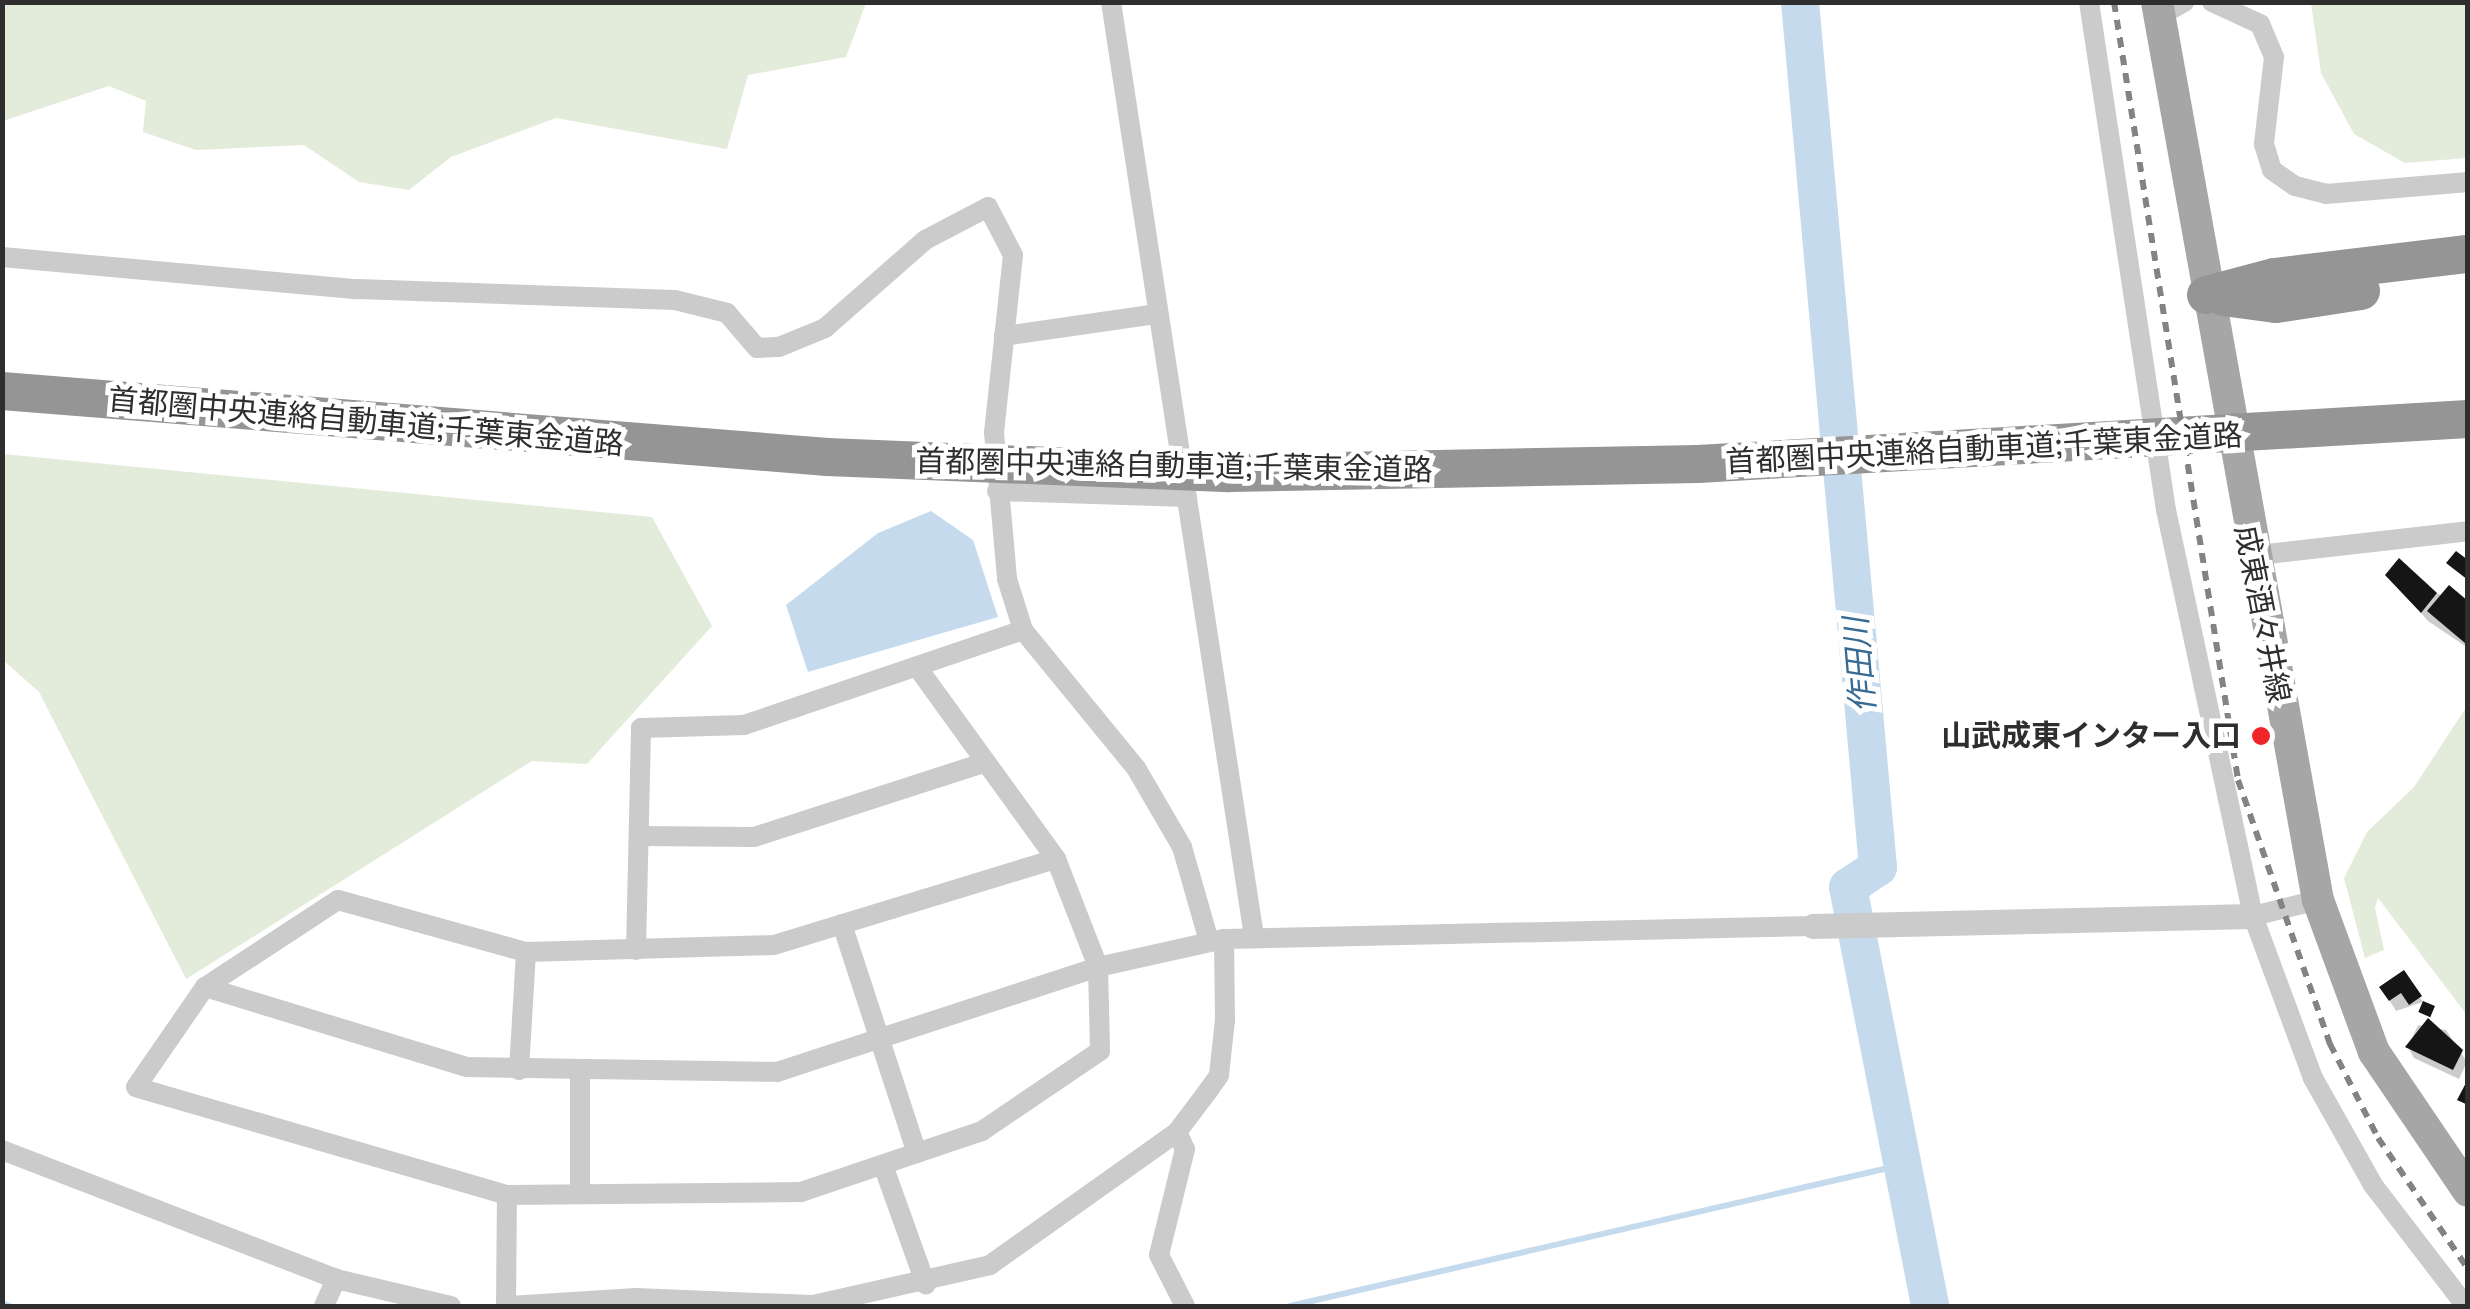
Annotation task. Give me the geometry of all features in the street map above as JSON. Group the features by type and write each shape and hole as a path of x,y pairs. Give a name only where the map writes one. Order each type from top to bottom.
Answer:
{"highway":[{"path":"2206,295 2274,277 2468,254"},
{"path":"2206,295 2276,304 2468,274"},
{"name":"首都圏中央連絡自動車道;千葉東金道路","path":"2,391 644,444 1230,473 1430,472 2206,440 2468,418"}],"main road":[{"name":"成東酒々井線","path":"2167,7 2206,295 2250,556 2318,900 2374,1052 2468,1191"}],"street":[{"path":"1110,2 1254,937"},
{"path":"2089,2 2166,510 2253,916 2313,1078 2372,1185 2466,1306"},
{"path":"2212,2 2260,24 2274,57 2264,144 2272,170 2294,186 2326,194 2468,182"},
{"path":"2,257 356,289 675,300 710,305 757,348 779,347 825,328 925,240 988,208 1012,256 1004,336 998,492 1000,552 1023,630 1136,768 1188,862 1216,940 1220,1075 1177,1132 990,1265 926,1285 812,1305 636,1298 508,1306 506,1195"},
{"path":"1004,336 1157,314"},
{"path":"998,492 1187,496"},
{"path":"2250,556 2468,531"},
{"path":"636,950 641,728 744,725 920,671 1023,630"},
{"path":"920,671 980,764 1056,858 1098,968 1100,1051 982,1132 800,1192 506,1195 136,1087 205,987 338,900 526,952 774,945 1056,858"},
{"path":"639,836 754,836 980,764"},
{"path":"205,987 467,1067 777,1072 1098,968 1216,940 2253,916 2318,900"},
{"path":"842,924 875,1040 917,1154"},
{"path":"519,1070 526,952"},
{"path":"580,1070 580,1194"},
{"path":"1177,1132 1185,1149 1160,1254 1185,1306"},
{"path":"2,1150 336,1279 451,1306"},
{"path":"883,1164 926,1285"},
{"path":"324,1306 336,1279"}],"green space":[{"path":"3,2 866,3 846,57 748,75 727,149 556,118 451,157 409,190 359,182 304,145 196,150 143,132 146,101 109,86 3,121"},
{"path":"2311,3 2467,3 2467,158 2405,163 2354,134 2321,73"},
{"path":"3,454 652,517 712,626 587,764 532,761 186,979 39,692 3,660"},
{"path":"2467,706 2467,1015 2378,898 2375,908 2384,950 2365,958 2344,878 2367,832 2414,787"}],"water":[{"path":"931,511 973,540 998,617 808,672 786,605 878,533"}],"building":[{"path":"2456,551 2468,560 2468,580 2446,563"},
{"path":"2399,558 2437,593 2421,613 2385,575"},
{"path":"2449,585 2468,601 2465,643 2427,611"},
{"path":"2404,970 2422,996 2409,1005 2401,993 2389,1001 2379,987"},
{"path":"2423,1001 2435,1006 2430,1017 2418,1012"},
{"path":"2428,1018 2463,1050 2453,1070 2405,1047"},
{"path":"2468,1079 2468,1105 2457,1100"}],"waterway":[{"name":"作田川","path":"1800,2 1878,867 1848,887 1930,1306"},
{"path":"1290,1306 1897,1166"},
{"path":"2,1303 9,1306"}],"railway":[{"path":"2114,2 2238,780 2330,1044 2378,1138 2468,1269"}],"place":[{"name":"山武成東インター入口","path":"2261,736"}]}
